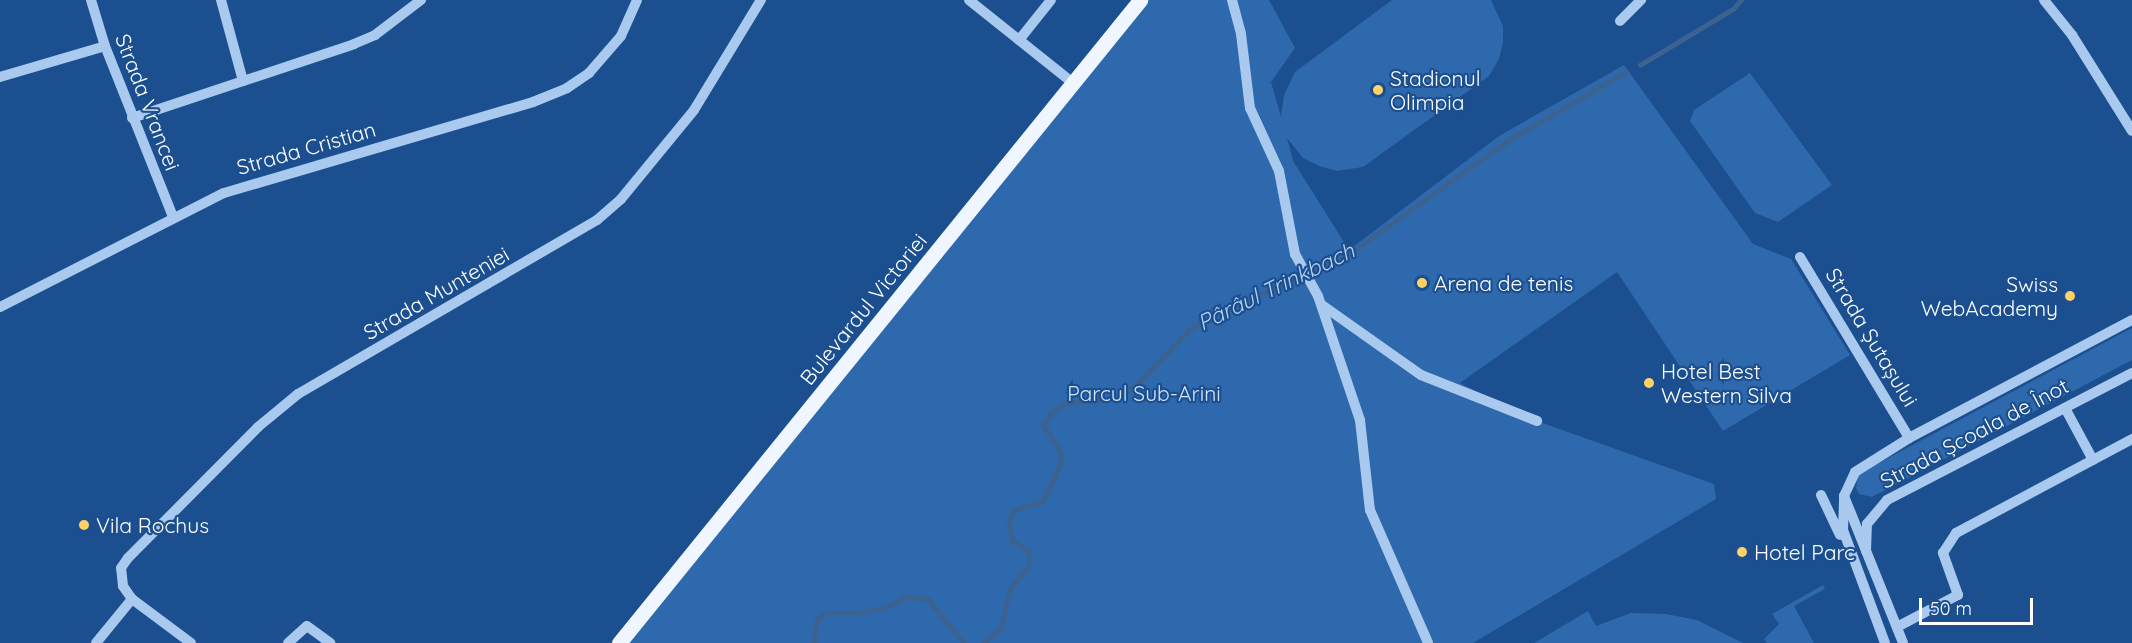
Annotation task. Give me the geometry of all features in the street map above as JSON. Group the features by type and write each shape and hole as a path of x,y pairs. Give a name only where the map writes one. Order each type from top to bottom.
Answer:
{"main road":[{"name":"Bulevardul Victoriei","path":"619,643 1140,0"}],"street":[{"name":"Strada Vrancei","path":"90,0 132,118 173,217"},
{"path":"221,0 243,81"},
{"path":"132,118 375,34 422,0"},
{"name":"Strada Cristian","path":"0,307 224,193 552,95 589,73 621,36 637,0"},
{"name":"Strada Munteniei","path":"132,599 121,578 128,558 274,412 298,394 573,237 621,199 693,110 761,0"},
{"path":"969,0 1073,83"},
{"path":"1019,40 1051,0"},
{"path":"1233,0 1241,34 1250,108 1279,171 1288,202 1289,230 1305,271 1320,300 1360,420 1370,510 1428,643"},
{"path":"1620,21 1641,0"},
{"path":"2044,0 2077,42 2129,118 2132,131"},
{"path":"0,77 105,46"},
{"name":"Strada Șutașului","path":"1800,257 1910,438"},
{"path":"1320,300 1421,375 1537,420"},
{"name":"Strada Școala de Înot","path":"1844,496 1850,478 1862,465 2132,320"},
{"name":"Strada Școala de Înot","path":"1866,551 1867,524 1878,506 2132,373"},
{"path":"2065,408 2093,460"},
{"path":"1897,627 1958,595 1943,553 1950,539 2132,439"},
{"path":"1821,495 1853,561"},
{"path":"1844,496 1903,643"},
{"path":"1844,496 1843,530 1885,643"},
{"path":"96,643 132,599 191,643"},
{"path":"288,643 307,626 330,643"}],"green space":[{"name":"Parcul Sub-Arini","path":"1141,0 1269,0 1295,48 1271,82 1281,117 1284,95 1295,72 1392,0 1491,0 1503,26 1503,42 1499,59 1489,76 1363,167 1337,171 1319,166 1303,158 1287,138 1293,161 1349,250 1499,136 1624,65 1753,244 1791,259 1850,355 1723,431 1617,272 1460,383 1537,421 1714,484 1716,499 1473,643 620,643"},
{"path":"1750,73 1832,185 1778,222 1755,213 1690,121 1694,110"},
{"path":"2132,328 2132,360 1872,497 1859,494 1856,488 1858,474"},
{"path":"1823,585 1825,589 1794,606 1814,643 1767,643 1764,639 1779,624 1772,614"},
{"path":"1588,611 1596,626 1631,613 1666,614 1697,620 1743,643 1534,643"}],"waterway":[{"name":"Pârâul Trinkbach","path":"1640,65 1733,9 1741,0"},
{"name":"Pârâul Trinkbach","path":"984,643 1001,628 1010,588 1029,567 1029,552 1012,541 1009,521 1014,510 1043,501 1061,462 1060,451 1043,425 1051,413 1063,404 1110,398 1134,387 1190,329 1224,310 1342,259 1510,139 1626,72"},
{"name":"Pârâul Trinkbach","path":"814,643 816,621 825,613 859,613 887,607 905,597 928,599 964,643"}],"place":[{"name":"Stadionul Olimpia","path":"1378,90"},
{"name":"Arena de tenis","path":"1422,283"},
{"name":"Swiss WebAcademy","path":"2070,296"},
{"name":"Hotel Best Western Silva","path":"1649,383"},
{"name":"Vila Rochus","path":"84,525"},
{"name":"Hotel Parc","path":"1742,552"}]}
